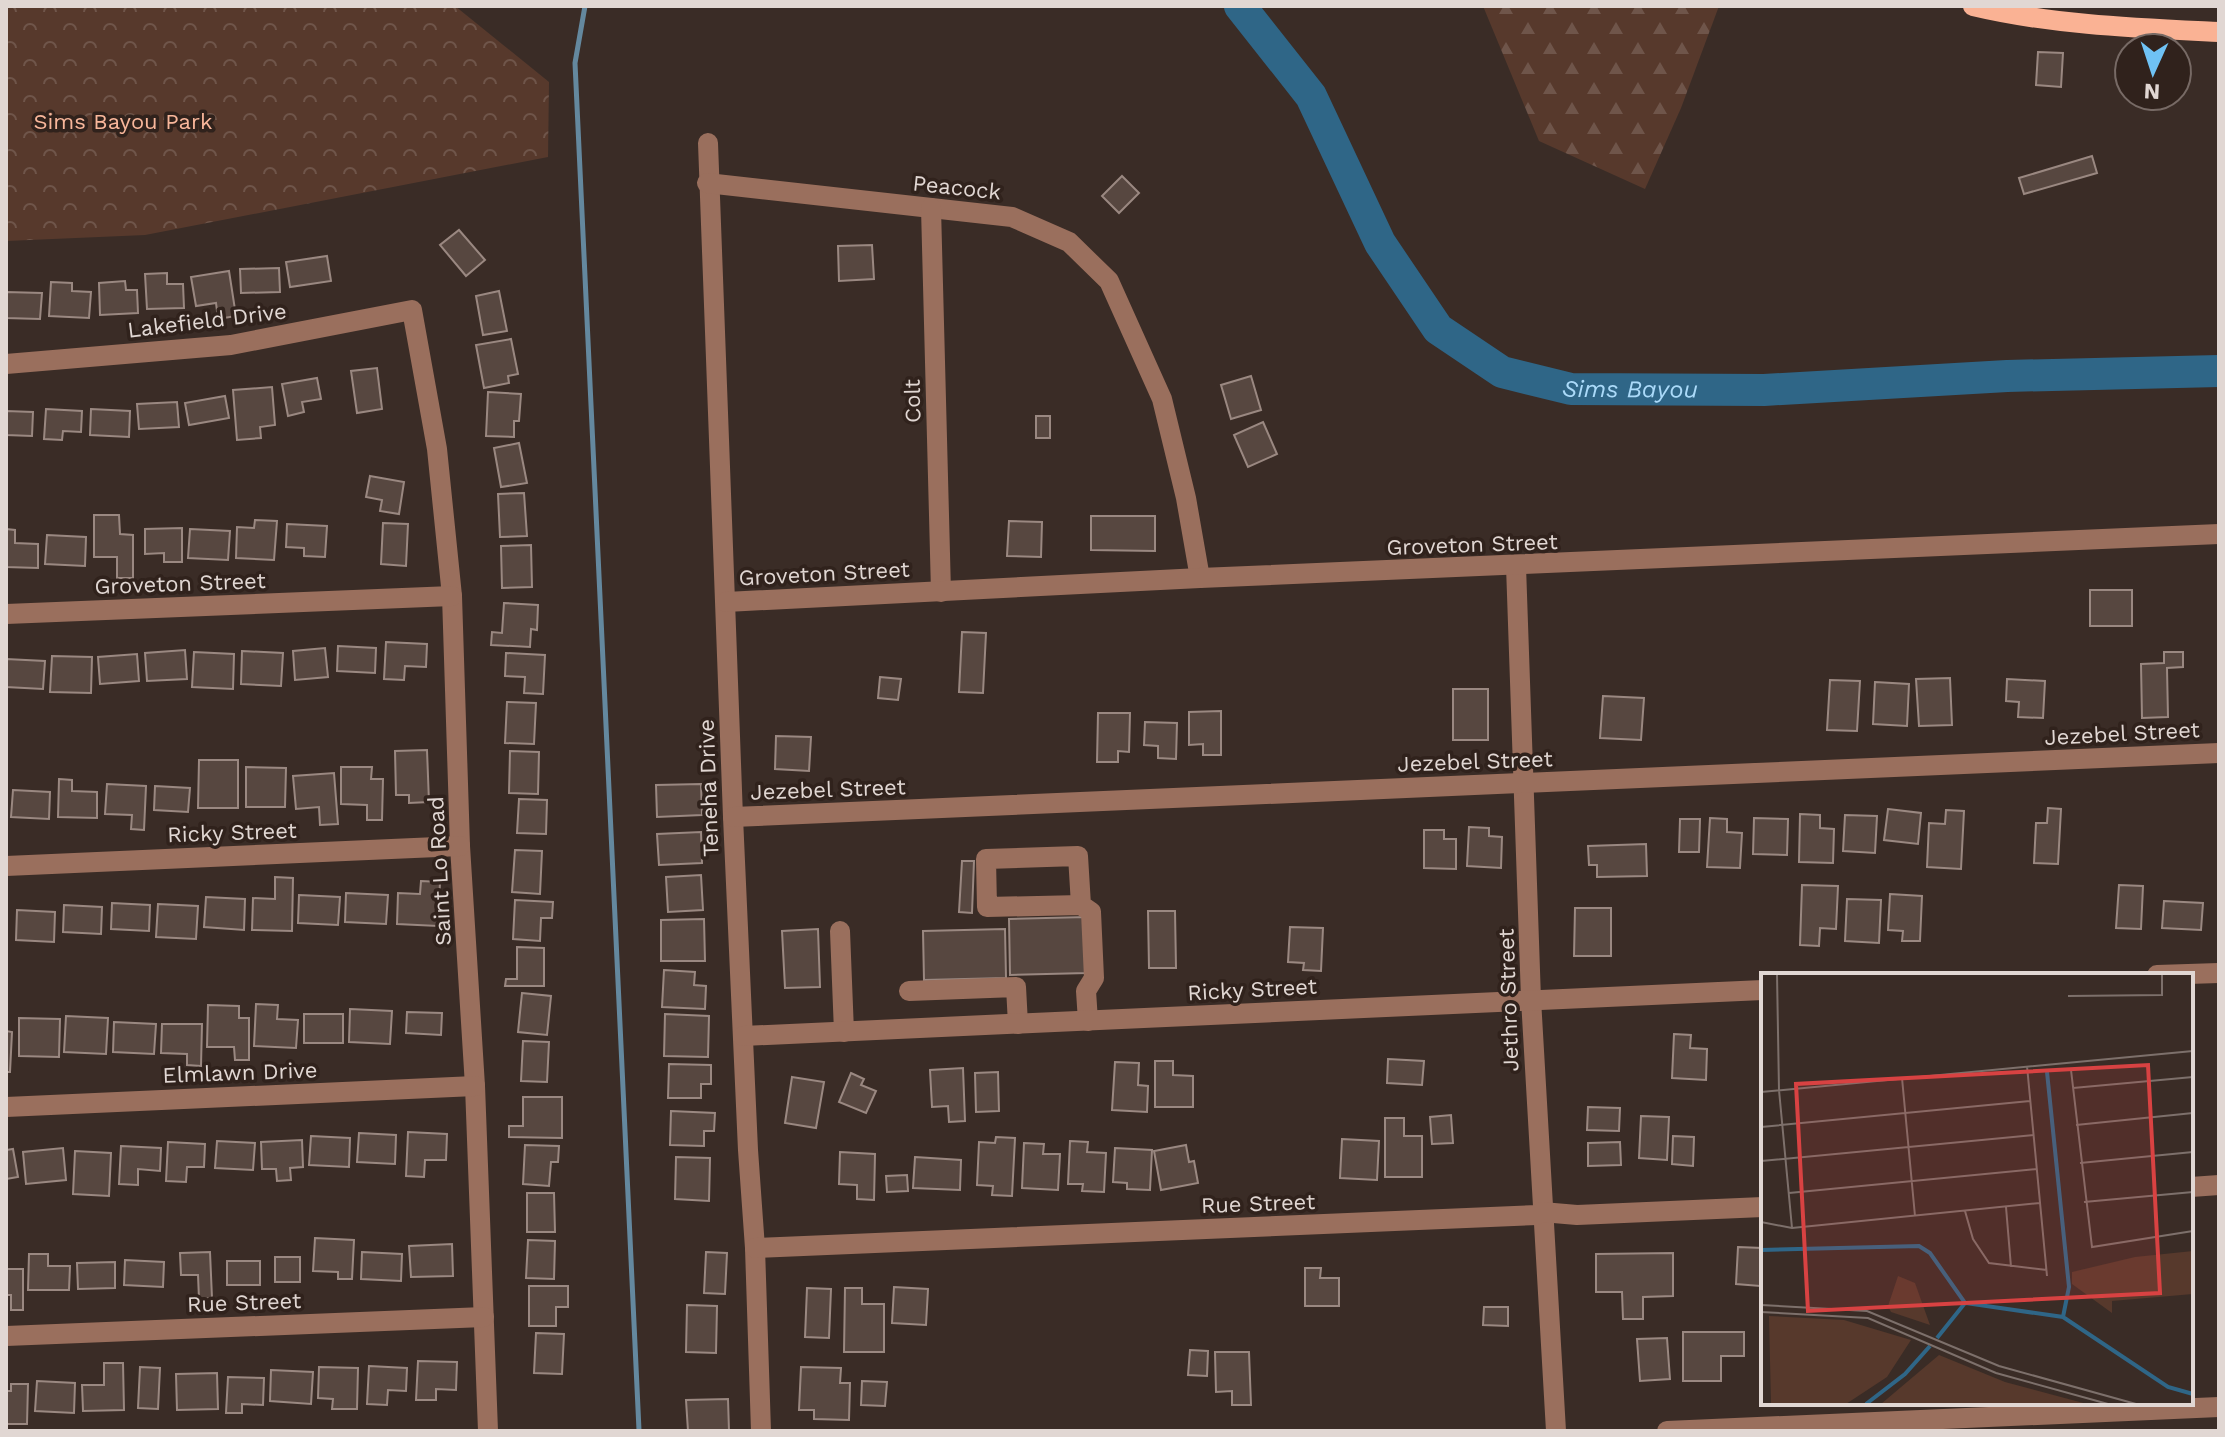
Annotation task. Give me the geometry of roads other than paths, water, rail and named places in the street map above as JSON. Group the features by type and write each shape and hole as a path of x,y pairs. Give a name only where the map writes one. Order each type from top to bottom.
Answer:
{"main road":[{"path":"1973,6 1998,12 2129,27 2219,32"},
{"path":"2129,27 2130,6"}],"street":[{"name":"Teneha Drive","path":"708,143 707,183 733,817 761,1431"},
{"name":"Peacock","path":"707,183 1012,217 1069,242 1109,281 1162,399 1186,498 1200,578"},
{"name":"Colt","path":"931,208 941,592"},
{"name":"Lakefield Drive","path":"6,364 231,345 412,310"},
{"name":"Saint Lo Road","path":"412,310 437,449 452,596 460,846 475,1086 488,1431"},
{"name":"Groveton Street","path":"726,602 1200,578 2219,534"},
{"name":"Jethro Street","path":"1516,566 1531,999 1556,1431"},
{"name":"Groveton Street","path":"6,614 452,596"},
{"name":"Jezebel Street","path":"733,817 2219,753"},
{"name":"Ricky Street","path":"6,866 460,846"},
{"path":"1081,905 1078,856 986,859 987,907 1081,905 1091,912 1094,978 1086,991 1088,1021"},
{"path":"840,931 844,1032"},
{"path":"2193,974 2219,973"},
{"path":"909,991 1016,987 1018,1024"},
{"path":"973,989 976,1026"},
{"name":"Ricky Street","path":"743,1036 1761,990"},
{"name":"Elmlawn Drive","path":"6,1107 475,1086"},
{"path":"2193,1187 2219,1185"},
{"name":"Rue Street","path":"755,1248 1537,1215 1542,1212 1577,1215 1761,1207"},
{"name":"Rue Street","path":"6,1336 484,1317"},
{"path":"1667,1431 2219,1407"}],"waterway":[{"path":"585,6 575,63 639,1430"},
{"name":"Sims Bayou","path":"1240,6 1311,96 1380,243 1438,329 1502,372 1571,389 1764,390 2007,376 2219,371"}],"park label":[{"name":"Sims Bayou Park","path":"123,121"}]}
